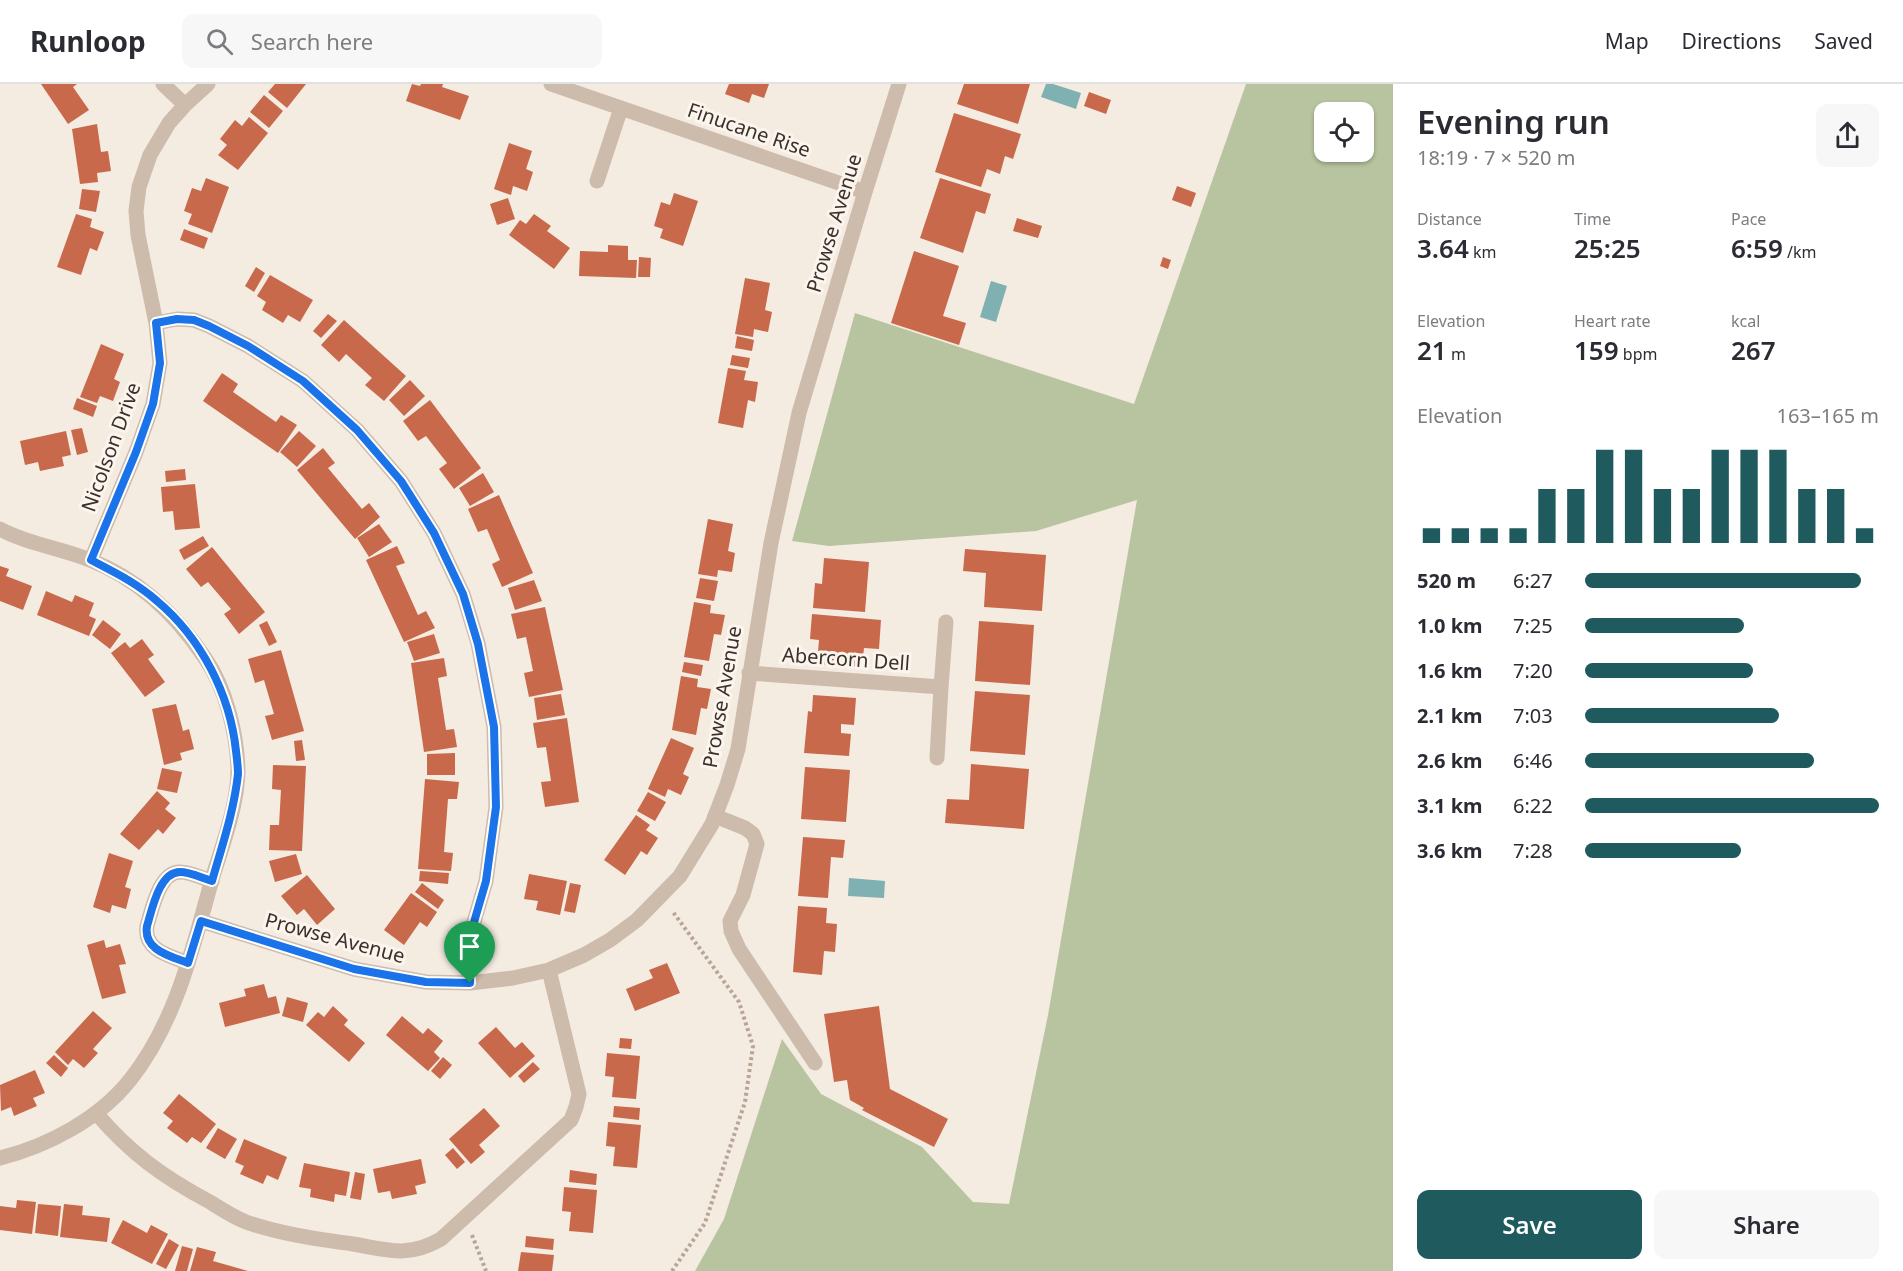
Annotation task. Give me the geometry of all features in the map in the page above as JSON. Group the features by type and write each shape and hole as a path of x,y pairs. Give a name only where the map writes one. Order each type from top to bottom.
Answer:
{"street":[{"path":"163,84 185,105"},
{"name":"Nicolson Drive","path":"91,560 136,452 153,404 160,363 156,323 138,235 136,212 139,187 150,155 169,123 208,84"},
{"name":"Finucane Rise","path":"551,84 865,192"},
{"name":"Prowse Avenue","path":"201,921 354,969 426,982 470,983 513,978 549,970 584,955 610,940 637,920 680,876 715,816 738,749 748,673 771,543 799,413 899,84"},
{"path":"597,181 621,108"},
{"path":"156,323 177,319 194,320 248,346 303,381 357,430 401,481 434,533 463,594 478,644 494,727 496,807 486,881 469,947 470,983"},
{"path":"0,529 91,560 130,580 158,601 181,624 207,661 222,693 234,730 238,772 232,814 177,997 163,1029 145,1059 113,1099 96,1113 59,1136 18,1154 0,1158"},
{"path":"937,758 946,622"},
{"name":"Abercorn Dell","path":"748,673 941,687"},
{"path":"715,816 745,828 753,834 757,844 743,895 730,921 731,931 739,949 815,1062"},
{"path":"188,963 153,947 146,933 147,926 161,884 167,876 183,872 212,881"},
{"path":"96,1113 119,1139 154,1169 245,1221 311,1238 395,1251 411,1252 429,1247 441,1239 571,1120 579,1094 549,970"}],"path":[{"path":"661,897 739,1002 753,1046 745,1102 705,1223 672,1271"},
{"path":"461,1221 474,1238 486,1271"}],"green space":[{"path":"1246,84 1393,84 1393,1271 695,1271 724,1219 782,1039 821,1094 922,1147 973,1202 1009,1204 1048,1015 1137,500 1036,531 829,546 792,541 855,313 1134,404"}],"water":[{"path":"1046,84 1081,93 1076,109 1041,97"},
{"path":"991,281 1007,286 996,322 980,317"},
{"path":"849,878 885,881 884,898 848,896"}],"building":[{"path":"41,84 77,84 73,87 89,110 68,124"},
{"path":"275,84 306,84 287,108 268,92"},
{"path":"412,84 420,86 421,84 443,84 442,87 469,96 460,120 406,101"},
{"path":"729,84 769,84 764,98 752,94 749,103 725,94"},
{"path":"964,84 1030,84 1018,124 957,104"},
{"path":"1089,92 1111,100 1106,114 1084,106"},
{"path":"264,95 283,111 269,128 250,112"},
{"path":"954,113 1021,134 1013,159 1005,156 1000,174 987,169 981,187 935,172"},
{"path":"249,117 268,133 238,170 218,155 227,145 220,139 235,120 242,126"},
{"path":"97,124 101,152 108,151 111,171 97,173 98,182 80,184 72,129"},
{"path":"509,143 532,151 526,169 533,172 527,191 513,186 511,195 494,189"},
{"path":"206,178 229,187 212,233 188,224 192,214 184,211 192,188 201,191"},
{"path":"940,178 991,194 985,214 976,211 963,253 920,238"},
{"path":"1177,186 1196,193 1191,207 1172,200"},
{"path":"82,189 100,191 96,212 79,209"},
{"path":"674,193 698,201 683,246 660,238 663,229 654,226 661,202 670,205"},
{"path":"508,198 515,219 497,225 490,204"},
{"path":"76,214 92,219 90,227 104,232 97,251 90,248 81,275 57,267"},
{"path":"534,214 551,226 547,231 570,248 554,269 509,235 520,220 526,224"},
{"path":"1017,218 1042,226 1038,238 1013,231"},
{"path":"184,229 208,238 204,249 180,240"},
{"path":"608,245 628,246 628,260 637,260 636,278 579,276 580,251 608,252"},
{"path":"914,251 959,266 943,316 966,323 959,345 891,323"},
{"path":"639,257 651,258 650,277 638,277"},
{"path":"1163,257 1171,260 1168,269 1160,266"},
{"path":"256,267 265,273 254,292 245,286"},
{"path":"270,275 313,300 300,322 288,315 283,323 262,310 266,302 257,296"},
{"path":"745,278 770,283 765,310 772,312 768,332 754,329 753,337 735,334"},
{"path":"328,314 337,321 321,338 313,331"},
{"path":"344,320 406,376 384,401 365,385 372,378 346,354 339,362 321,345"},
{"path":"737,336 754,340 752,351 735,348"},
{"path":"101,344 124,354 114,379 120,382 113,401 100,396 97,403 80,397"},
{"path":"732,355 750,358 748,368 730,365"},
{"path":"728,368 746,371 744,380 758,382 755,402 748,400 743,428 718,423"},
{"path":"222,373 238,384 233,392 276,422 281,415 297,425 278,453 203,401"},
{"path":"410,380 425,396 404,416 389,400"},
{"path":"77,398 97,406 93,417 73,409"},
{"path":"430,400 481,468 454,489 439,469 447,463 426,436 418,441 403,421"},
{"path":"82,428 88,452 77,455 71,430"},
{"path":"66,431 71,455 62,457 64,466 40,471 38,462 25,465 20,441"},
{"path":"299,431 316,446 297,467 280,452"},
{"path":"323,448 335,463 328,468 362,509 369,503 380,517 355,539 297,470"},
{"path":"185,469 186,480 166,482 165,471"},
{"path":"483,473 494,492 470,506 459,488"},
{"path":"195,484 200,528 175,530 173,511 163,512 161,487"},
{"path":"499,495 533,573 502,587 492,564 500,560 487,529 478,532 468,509"},
{"path":"708,519 733,524 728,551 735,553 732,572 718,570 717,577 698,574"},
{"path":"379,524 392,542 369,557 357,538"},
{"path":"203,536 209,546 184,560 179,550"},
{"path":"397,546 405,563 396,566 418,615 426,611 435,628 404,642 366,560"},
{"path":"212,547 265,612 239,634 224,614 231,609 208,582 201,587 186,569"},
{"path":"965,549 1046,555 1042,611 984,607 986,573 963,571"},
{"path":"824,558 869,562 865,612 813,608 815,583 822,584"},
{"path":"0,566 9,569 6,576 32,586 23,610 0,601"},
{"path":"700,578 718,581 714,601 696,598"},
{"path":"534,580 542,601 515,610 508,588"},
{"path":"46,591 72,602 75,595 94,603 89,616 96,619 89,636 37,615"},
{"path":"694,602 711,605 710,613 725,615 721,635 714,634 709,661 684,657"},
{"path":"545,607 563,690 529,697 524,673 533,671 526,637 517,639 511,614"},
{"path":"812,614 881,620 879,649 864,648 862,667 817,664 819,640 810,639"},
{"path":"103,620 121,634 110,649 92,635"},
{"path":"267,621 277,642 269,646 259,625"},
{"path":"979,621 1034,625 1030,685 975,681"},
{"path":"434,634 440,653 414,661 407,642"},
{"path":"142,639 154,655 148,659 165,682 145,697 111,653 125,642 130,648"},
{"path":"281,650 304,731 272,740 265,716 274,714 264,680 255,683 248,659"},
{"path":"444,658 447,676 438,678 446,730 454,729 457,747 424,752 411,663"},
{"path":"684,662 703,665 701,676 682,672"},
{"path":"681,676 698,679 697,687 711,689 707,709 701,708 696,735 672,730"},
{"path":"975,691 1030,695 1025,755 970,751"},
{"path":"561,694 565,715 537,720 534,698"},
{"path":"813,695 856,698 854,725 841,724 841,733 851,734 849,756 804,753 808,711 812,712"},
{"path":"176,704 183,731 189,729 194,749 180,753 182,760 164,765 152,709"},
{"path":"567,718 579,802 545,807 541,782 551,781 546,747 537,748 533,723"},
{"path":"671,738 694,748 683,774 689,777 681,795 668,789 665,797 648,789"},
{"path":"302,740 305,760 296,761 294,741"},
{"path":"455,753 455,775 427,775 427,754"},
{"path":"971,764 1029,769 1024,829 945,823 947,799 969,800"},
{"path":"273,765 306,766 302,851 269,850 270,825 279,825 281,790 272,789"},
{"path":"805,767 850,770 846,822 801,819"},
{"path":"162,768 182,772 177,793 157,789"},
{"path":"425,779 459,782 457,799 448,799 444,852 453,853 451,871 418,869"},
{"path":"157,791 170,803 165,809 176,818 163,834 158,829 139,850 120,834"},
{"path":"648,792 666,802 655,821 637,811"},
{"path":"636,815 650,825 646,830 658,838 647,855 641,851 625,875 604,860"},
{"path":"803,837 845,840 843,858 831,857 828,898 798,896"},
{"path":"109,853 133,861 125,887 131,889 126,909 112,905 110,913 93,907"},
{"path":"296,854 302,874 275,882 269,861"},
{"path":"420,871 449,873 448,884 419,881"},
{"path":"529,874 567,881 560,915 536,910 538,901 524,899"},
{"path":"307,875 335,909 317,925 304,909 297,915 281,896"},
{"path":"422,883 444,900 438,909 415,892"},
{"path":"570,883 581,885 575,913 564,911"},
{"path":"411,893 437,912 427,927 420,922 404,945 384,930"},
{"path":"798,906 827,908 826,923 837,924 835,952 824,951 822,975 793,972"},
{"path":"104,940 106,948 120,944 126,964 119,965 126,993 102,999 87,945"},
{"path":"667,963 680,993 635,1011 626,989 653,978 649,970"},
{"path":"264,984 268,998 276,996 280,1013 225,1027 219,1003 246,996 244,989"},
{"path":"287,997 308,1003 303,1022 282,1016"},
{"path":"333,1006 348,1020 344,1025 365,1043 349,1062 306,1025 318,1012 324,1017"},
{"path":"879,1006 890,1089 948,1119 934,1147 862,1110 864,1108 850,1100 847,1080 834,1082 824,1014"},
{"path":"93,1011 112,1028 93,1049 98,1053 84,1068 73,1059 68,1065 55,1052"},
{"path":"402,1016 423,1034 428,1028 443,1041 434,1052 440,1058 428,1071 386,1035"},
{"path":"496,1027 515,1048 522,1042 535,1056 510,1078 478,1043"},
{"path":"620,1038 632,1039 631,1049 619,1048"},
{"path":"607,1053 640,1056 636,1099 612,1097 614,1077 605,1076"},
{"path":"54,1055 68,1068 61,1077 46,1063"},
{"path":"443,1057 452,1065 440,1079 431,1071"},
{"path":"533,1062 540,1069 524,1083 518,1076"},
{"path":"35,1070 45,1093 33,1098 37,1106 14,1116 11,1107 1,1111 0,1085"},
{"path":"179,1094 216,1124 201,1143 192,1137 187,1143 167,1128 173,1121 163,1113"},
{"path":"614,1106 640,1108 639,1120 613,1117"},
{"path":"484,1108 500,1126 479,1145 485,1152 471,1164 449,1139"},
{"path":"608,1122 641,1125 637,1168 613,1166 615,1147 606,1146"},
{"path":"218,1128 237,1139 225,1159 206,1148"},
{"path":"244,1139 287,1157 278,1180 267,1175 263,1184 240,1174 244,1166 235,1162"},
{"path":"453,1148 465,1162 457,1169 445,1155"},
{"path":"421,1159 426,1183 415,1186 417,1194 392,1199 390,1191 378,1193 373,1169"},
{"path":"304,1163 350,1172 346,1196 335,1194 334,1202 310,1197 311,1189 299,1187"},
{"path":"570,1170 597,1174 596,1185 569,1182"},
{"path":"355,1172 365,1174 361,1200 350,1198"},
{"path":"564,1187 597,1190 593,1233 569,1231 571,1212 562,1211"},
{"path":"17,1200 36,1202 32,1234 0,1230 0,1206 16,1208"},
{"path":"38,1204 61,1206 58,1236 35,1233"},
{"path":"64,1204 83,1206 82,1215 110,1218 107,1242 60,1237"},
{"path":"123,1220 147,1233 151,1225 168,1234 152,1264 111,1243"},
{"path":"526,1236 554,1239 553,1250 525,1247"},
{"path":"169,1239 179,1245 166,1269 156,1264"},
{"path":"182,1246 193,1249 187,1271 175,1271"},
{"path":"197,1247 216,1252 213,1261 248,1271 190,1271"},
{"path":"521,1252 554,1255 552,1271 518,1271"}],"route":[{"path":"177,319 194,320 248,346 303,381 357,430 401,481 434,533 463,594 478,644 494,727 496,807 486,881 469,947 470,983 426,982 354,969 201,921 188,963 161,952 149,941 146,933 147,926 161,884 167,876 183,872 212,881 232,814 238,772 234,730 222,693 207,661 181,624 158,601 130,580 91,560 136,452 153,404 160,363 156,323 177,319"}]}
